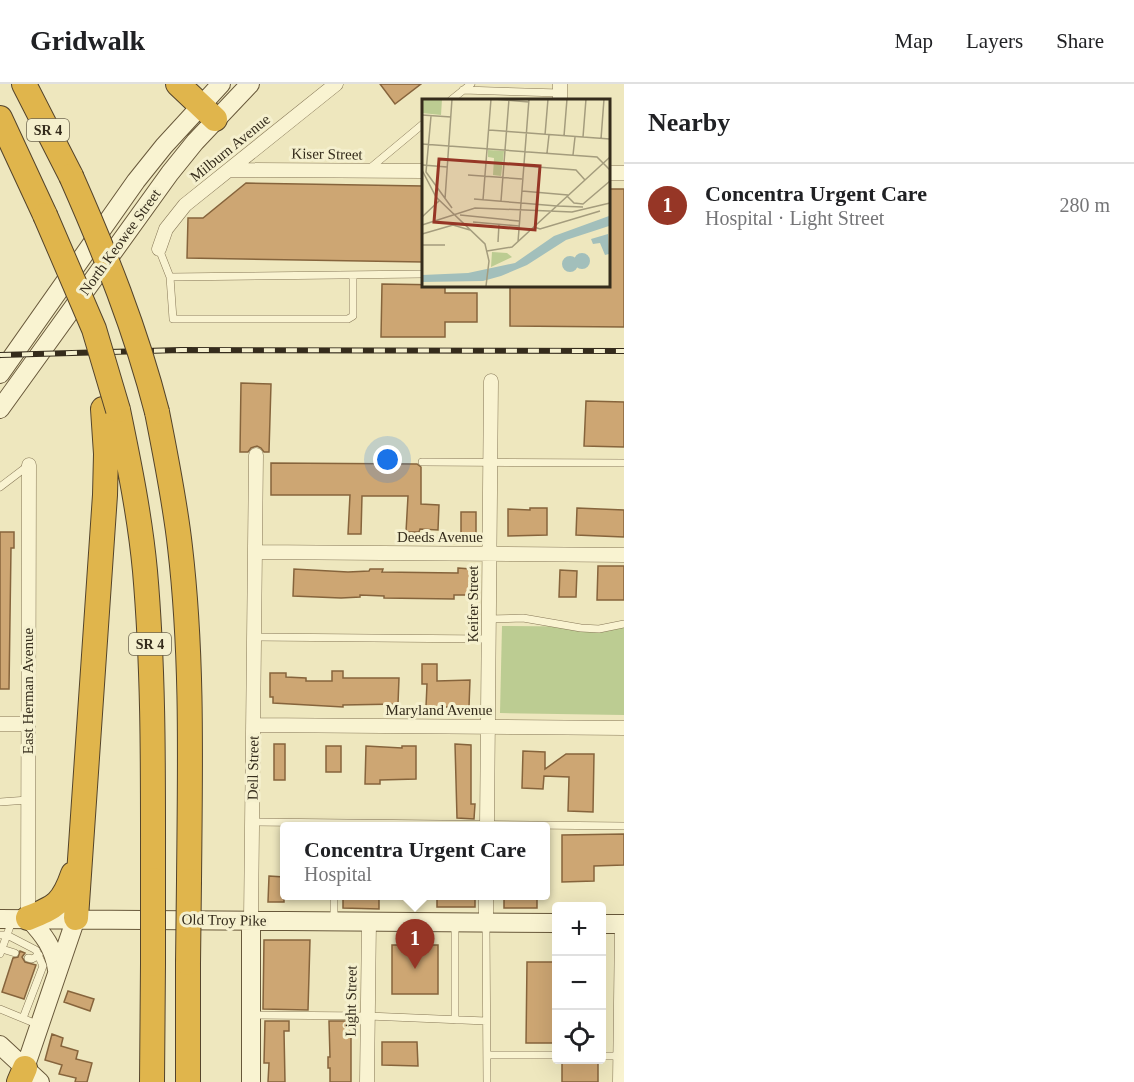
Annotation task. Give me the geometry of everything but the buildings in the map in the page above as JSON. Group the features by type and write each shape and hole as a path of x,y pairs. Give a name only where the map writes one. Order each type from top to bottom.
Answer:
{"highway":[{"name":"SR 4","path":"24,84 71,176 126,310 157,412 170,479 180,548 188,648 190,742 188,1082"},
{"path":"178,84 208,112"},
{"name":"SR 4","path":"0,118 94,329 110,409 132,481 145,571 153,693 152,1082"},
{"path":"76,918 110,409"},
{"path":"10,925 52,909 61,901 68,889 79,858"}],"main road":[{"name":"North Keowee Street","path":"0,409 139,215 195,142 220,84"},
{"name":"North Keowee Street","path":"0,374 136,181 208,112 250,84"},
{"name":"Old Troy Pike","path":"10,925 76,918 552,923"},
{"path":"28,1077 41,1026 76,918"},
{"name":"Dell Street","path":"251,920 251,1082"},
{"path":"606,924 623,924"},
{"path":"10,925 45,936 54,953 58,972"},
{"path":"0,1045 28,1077"}],"street":[{"name":"Milburn Avenue","path":"159,249 166,229 185,205 336,84"},
{"name":"Kiser Street","path":"230,170 422,171"},
{"path":"609,173 624,172"},
{"name":"Keifer Street","path":"488,822 492,381"},
{"name":"Dell Street","path":"251,920 256,455"},
{"name":"East Herman Avenue","path":"10,925 28,800 29,465"},
{"name":"Deeds Avenue","path":"255,552 624,555"},
{"path":"0,724 28,724"},
{"name":"Maryland Avenue","path":"253,725 624,728"},
{"path":"486,900 486,922"},
{"name":"Light Street","path":"367,1082 369,921"},
{"path":"620,1082 623,924"}],"lane":[{"path":"452,99 471,84"},
{"path":"463,90 560,93"},
{"path":"367,171 422,125"},
{"path":"159,249 170,277 173,319 175,320 348,319 353,316 353,275"},
{"path":"170,277 422,274"},
{"path":"422,462 624,463"},
{"path":"0,487 29,465"},
{"path":"489,619 524,618 599,629 624,624"},
{"path":"254,637 489,639"},
{"path":"0,802 28,800"},
{"path":"252,822 280,823"},
{"path":"550,825 624,826"},
{"path":"334,900 334,921"},
{"path":"455,922 455,1020"},
{"path":"486,922 487,1082"},
{"path":"15,953 1,951 10,925 36,950 43,966 23,1018"},
{"path":"28,958 32,959 39,955"},
{"path":"0,1009 41,1026"},
{"path":"251,1015 368,1016 486,1022"},
{"path":"487,1055 552,1056"},
{"path":"606,1056 622,1056"}],"green space":[{"path":"502,626 624,627 624,715 500,713"}],"railway":[{"path":"0,355 181,350 624,351"}],"place":[{"name":"Concentra Urgent Care","path":"415,969"}]}
